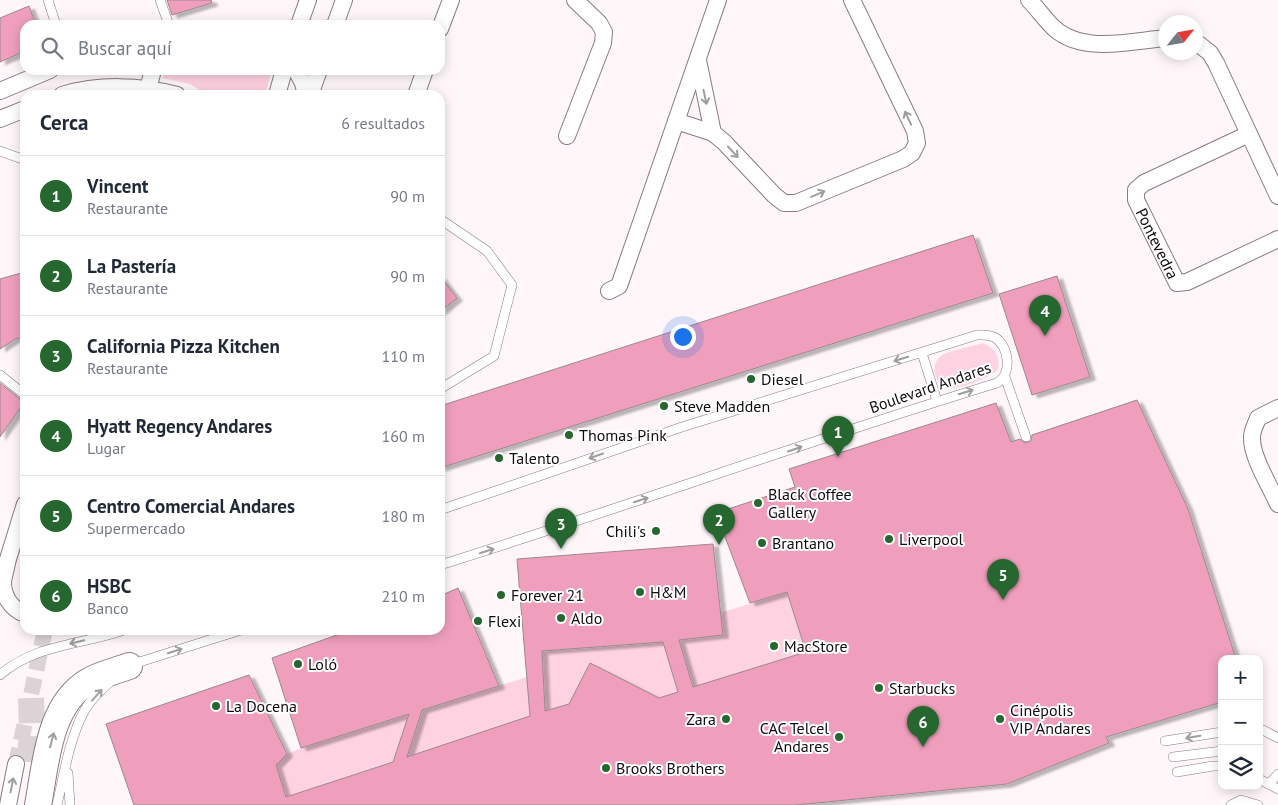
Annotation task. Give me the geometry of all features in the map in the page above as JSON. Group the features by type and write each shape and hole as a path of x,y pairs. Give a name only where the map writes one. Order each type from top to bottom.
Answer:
{"main road":[{"path":"38,805 57,718 67,701 80,687 90,680 129,666"},
{"path":"22,805 23,763"}],"street":[{"path":"301,20 308,0"},
{"path":"337,20 344,0"},
{"path":"443,20 451,0"},
{"path":"568,136 603,43 604,32 599,22 575,0"},
{"path":"609,291 619,286 718,0"},
{"path":"676,121 713,133 784,203 796,203 903,159 912,153 918,142 915,131 852,0"},
{"path":"1029,0 1055,29 1065,36 1078,40 1107,44 1158,39"},
{"path":"1203,48 1216,63 1276,187"},
{"path":"698,60 713,133"},
{"path":"0,91 38,75"},
{"path":"148,89 152,75"},
{"path":"278,90 283,75"},
{"path":"299,75 306,90"},
{"path":"310,90 317,75"},
{"path":"418,90 423,75"},
{"path":"82,90 108,87 153,90"},
{"path":"0,120 20,112"},
{"name":"Pontevedra","path":"1249,134 1144,183 1136,190 1136,200 1177,283 1187,282 1278,239"},
{"path":"1278,408 1258,418 1252,434 1252,444 1278,504"},
{"path":"20,516 5,553 1,587 9,602 20,611"},
{"path":"8,805 23,763"}],"lane":[{"path":"48,0 54,20"},
{"path":"160,0 167,20"},
{"path":"0,151 20,158"},
{"path":"445,222 487,251 512,285 494,356 445,386"},
{"name":"Boulevard Andares","path":"445,508 682,427 977,335 986,334 996,339 1006,355 1007,366 1005,376 997,383 937,401 700,481 445,563"},
{"path":"922,353 937,401"},
{"path":"0,376 20,391"},
{"path":"1005,376 1026,437"},
{"path":"0,675 17,662 44,650 100,635"},
{"path":"58,805 67,763 79,723 87,706 102,689 129,666 225,635"},
{"path":"1263,730 1278,738"},
{"path":"1165,741 1218,733"},
{"path":"1173,757 1218,751"},
{"path":"67,763 70,805"},
{"path":"1177,772 1218,766"},
{"path":"1269,784 1278,774"},
{"path":"1263,781 1278,789"},
{"path":"1231,805 1241,800 1258,805"}],"shaded area":[{"path":"165,75 271,75 266,90 200,90 190,84 162,78"},
{"path":"983,343 994,350 998,357 998,370 983,379 963,386 952,388 941,384 935,375 935,364 942,355"},
{"path":"787,592 806,652 565,728 545,711 286,797 275,765 287,754 301,748 543,672 542,651 663,642 722,635 720,613"}],"building":[{"path":"167,0 211,0 212,3 172,15"},
{"path":"29,6 34,20 20,20 20,53 0,62 0,18"},
{"path":"973,235 993,293 445,466 445,404"},
{"path":"20,273 20,338 15,339 0,349 0,279"},
{"path":"1057,276 1090,377 1032,395 999,294"},
{"path":"445,282 457,298 445,308"},
{"path":"0,383 20,399 20,408 0,437"},
{"path":"1137,400 1188,509 1235,655 1218,655 1218,703 1106,737 1109,743 1007,784 796,805 134,805 106,724 249,675 287,754 276,765 286,797 393,762 409,714 301,748 272,658 337,635 445,635 445,594 458,588 499,686 422,710 407,757 530,716 517,559 713,544 723,635 679,640 693,687 806,652 787,592 750,603 716,513 795,487 789,469 996,403 1011,442 1020,439 1025,443 1031,441 1032,435","holes":["663,642 678,692 659,698 590,663 569,704 545,711 542,651"]}],"tunnel":[{"path":"16,764 44,635"},
{"path":"30,762 31,698"}],"place":[{"name":"Hyatt Regency Andares","path":"1045,336"},
{"name":"Diesel","path":"751,379"},
{"name":"Steve Madden","path":"664,406"},
{"name":"Thomas Pink","path":"569,435"},
{"name":"Vincent","path":"838,457"},
{"name":"Talento","path":"499,458"},
{"name":"Black Coffee Gallery","path":"758,503"},
{"name":"Chili's","path":"656,531"},
{"name":"Liverpool","path":"889,539"},
{"name":"Brantano","path":"762,543"},
{"name":"La Pastería","path":"719,545"},
{"name":"California Pizza Kitchen","path":"561,549"},
{"name":"H&M","path":"640,592"},
{"name":"Forever 21","path":"501,595"},
{"name":"Centro Comercial Andares","path":"1003,600"},
{"name":"Aldo","path":"561,618"},
{"name":"Flexi","path":"478,621"},
{"name":"MacStore","path":"774,646"},
{"name":"Loló","path":"298,664"},
{"name":"Starbucks","path":"879,688"},
{"name":"La Docena","path":"216,706"},
{"name":"Zara","path":"726,719"},
{"name":"Cinépolis VIP Andares","path":"1000,719"},
{"name":"CAC Telcel Andares","path":"839,737"},
{"name":"HSBC","path":"923,747"},
{"name":"Brooks Brothers","path":"606,768"}]}
